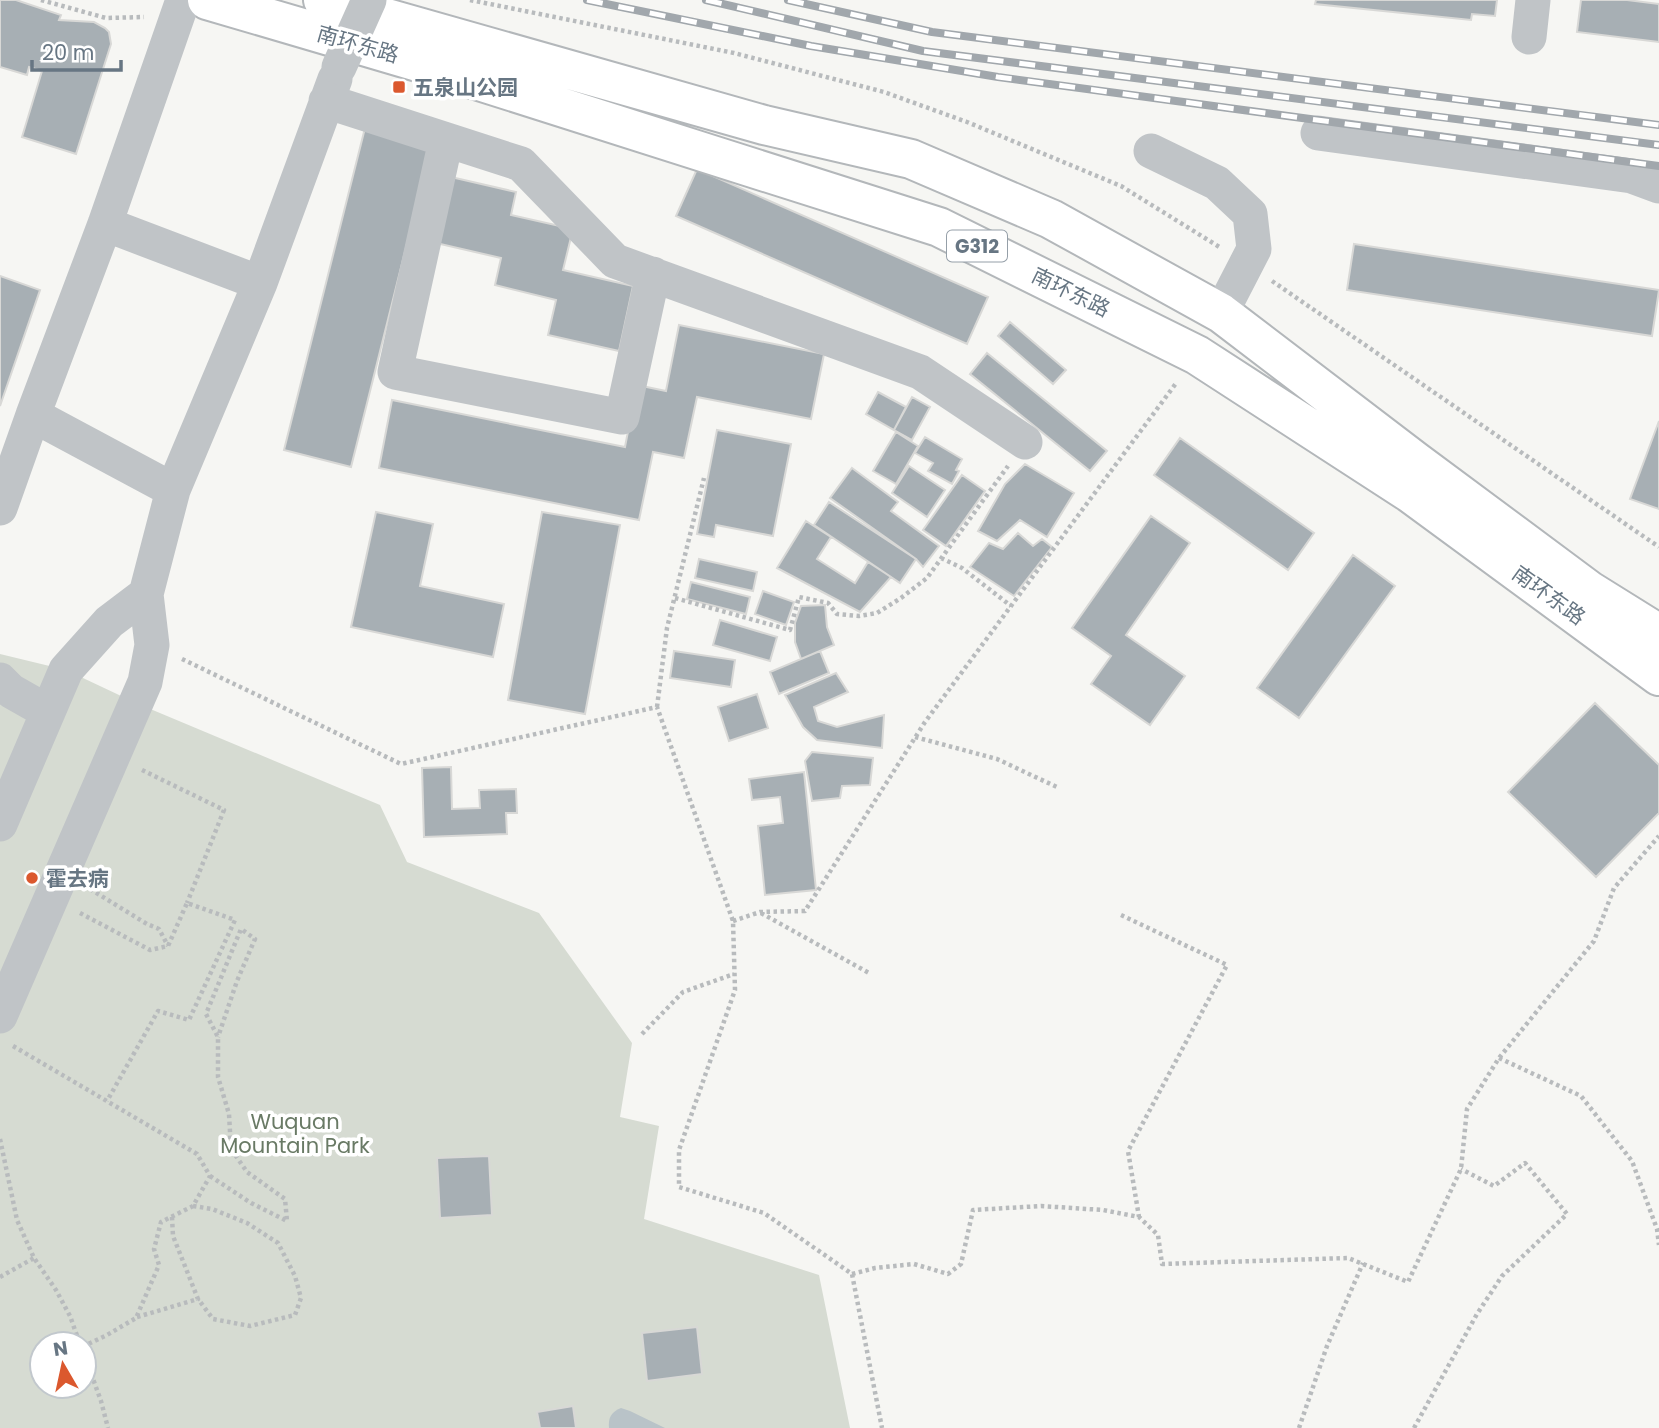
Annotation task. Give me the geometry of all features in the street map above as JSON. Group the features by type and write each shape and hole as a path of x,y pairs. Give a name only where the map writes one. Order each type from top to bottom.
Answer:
{"highway":[{"name":"南环东路","path":"323,0 764,125 911,159 1051,219 1221,313 1590,591 1659,634"},
{"name":"南环东路","path":"189,5 435,67 939,228 1197,355 1410,494 1659,676"}],"street":[{"path":"6,1031 57,884 145,682 152,645 146,594 173,490 260,283 339,67 369,0"},
{"path":"1529,37 1533,0"},
{"path":"0,508 189,5"},
{"path":"326,101 521,164 615,261 920,372 1026,442"},
{"path":"1318,133 1645,181"},
{"path":"446,140 395,372 622,417 653,274"},
{"path":"1151,150 1217,183 1250,214 1254,249 1221,313"},
{"path":"105,225 260,283"},
{"path":"33,415 173,490"},
{"path":"0,824 66,670 109,622 146,594"},
{"path":"0,680 11,691 48,712"}],"path":[{"path":"41,0 106,18 189,5"},
{"path":"1318,314 1659,547"},
{"path":"733,921 760,912 805,911 915,737 1197,355"},
{"path":"675,598 790,631 799,597 828,603 837,614 859,616 877,613 927,578 1026,442"},
{"path":"704,478 667,628 657,707 733,921 735,990 679,1150 679,1187 764,1213 852,1274 882,1428"},
{"path":"941,558 962,568 1011,606"},
{"path":"152,645 401,764 657,707"},
{"path":"915,737 997,759 1059,789"},
{"path":"113,755 224,810 168,946"},
{"path":"852,1274 875,1268 914,1264 948,1273 961,1264 973,1210 1041,1206 1103,1210 1139,1217 1158,1235 1162,1264 1348,1258 1408,1282 1461,1169 1467,1109 1499,1058 1594,941 1614,888 1659,836"},
{"path":"57,884 159,929 168,946"},
{"path":"57,884 150,950 168,946"},
{"path":"107,1101 158,1011 189,1020 235,920 187,903"},
{"path":"760,912 869,973"},
{"path":"1121,915 1227,965 1128,1151 1139,1217"},
{"path":"6,1031 107,1101 197,1154 210,1176 251,1203 287,1221 285,1199 247,1171 231,1149 229,1114 218,1077 218,1037 255,939 241,929 206,1014 218,1037"},
{"path":"215,966 224,970"},
{"path":"642,1034 683,992 734,974"},
{"path":"1499,1058 1581,1096 1632,1161 1657,1229 1659,1245"},
{"path":"0,1139 17,1220 34,1258 56,1290 76,1330"},
{"path":"1414,1428 1477,1314 1502,1276 1567,1214 1525,1163 1494,1186 1461,1169"},
{"path":"136,1318 159,1265 153,1249 162,1222 193,1206 210,1176"},
{"path":"172,1217 173,1236 198,1299 213,1319 250,1326 295,1315 301,1298 295,1276 278,1243 247,1223 212,1209 193,1206"},
{"path":"0,1278 34,1258"},
{"path":"1299,1428 1326,1346 1363,1263"},
{"path":"98,1339 136,1318 198,1299"},
{"path":"98,1391 108,1428"}],"green space":[{"name":"Wuquan Mountain Park","path":"0,654 66,670 136,703 380,805 407,862 539,913 632,1043 620,1117 659,1126 644,1219 819,1275 850,1428 0,1428"}],"shaded area":[{"path":"621,1408 665,1428 609,1428 611,1416"}],"building":[{"path":"0,0 16,0 61,15 59,20 94,22 109,32 111,44 76,154 22,137 42,71 29,67 27,75 0,67"},
{"path":"1316,0 1497,0 1495,16 1472,14 1471,20 1315,4"},
{"path":"1581,0 1627,0 1659,4 1659,42 1577,32"},
{"path":"366,124 433,140 351,467 284,450"},
{"path":"697,169 988,297 967,344 676,216"},
{"path":"451,177 516,192 511,215 573,229 563,270 633,286 619,351 548,335 556,300 495,285 501,258 436,243"},
{"path":"1354,244 1659,290 1652,336 1347,290"},
{"path":"0,276 40,290 0,406"},
{"path":"1010,322 1066,370 1053,384 998,336"},
{"path":"679,325 824,354 811,419 697,397 684,458 653,452 639,520 379,468 392,400 625,447 637,385 666,391"},
{"path":"987,353 1107,451 1090,471 970,374"},
{"path":"878,392 906,407 894,430 866,414"},
{"path":"912,397 930,407 912,440 894,430"},
{"path":"1659,421 1659,509 1630,499"},
{"path":"717,430 791,444 773,536 716,525 714,537 697,534"},
{"path":"896,432 918,446 896,484 873,471"},
{"path":"925,437 962,459 952,484 928,471 933,463 915,453"},
{"path":"1180,438 1314,533 1288,570 1154,475"},
{"path":"1025,464 1074,493 1047,537 1020,520 997,541 978,531 1005,484"},
{"path":"909,466 945,490 927,517 892,493"},
{"path":"852,468 898,502 891,511 939,546 923,567 916,559 830,498"},
{"path":"962,475 985,491 946,546 923,530"},
{"path":"829,502 916,559 900,583 814,525"},
{"path":"376,512 433,524 420,586 504,604 493,657 351,627"},
{"path":"542,512 620,525 585,714 508,700"},
{"path":"1151,516 1190,543 1126,635 1185,676 1150,725 1091,684 1111,656 1072,628"},
{"path":"806,521 831,537 817,559 855,583 868,562 891,577 860,612 777,568"},
{"path":"1018,533 1033,546 1042,539 1052,547 1014,596 970,567 989,543 1003,549"},
{"path":"1353,555 1395,586 1299,718 1257,688"},
{"path":"699,559 757,572 753,591 695,578"},
{"path":"691,582 750,597 746,614 687,599"},
{"path":"763,591 794,602 786,625 755,614"},
{"path":"825,605 827,627 834,645 801,659 795,642 795,623 801,606"},
{"path":"720,620 777,637 770,661 713,645"},
{"path":"674,651 735,660 731,687 670,678"},
{"path":"820,651 829,673 779,694 770,672"},
{"path":"836,673 848,692 814,707 818,721 837,727 884,715 882,748 817,740 803,727 785,695"},
{"path":"757,694 768,728 729,741 718,707"},
{"path":"1595,703 1659,765 1659,813 1596,877 1508,792"},
{"path":"812,752 873,758 870,785 842,786 840,798 812,801 805,761"},
{"path":"451,767 452,809 480,808 479,790 516,789 517,813 506,813 507,834 424,837 422,768"},
{"path":"804,772 816,890 765,895 758,826 783,823 780,797 752,800 749,779"},
{"path":"489,1156 492,1215 440,1218 437,1158"},
{"path":"697,1327 702,1374 647,1381 642,1333"},
{"path":"573,1406 576,1428 540,1428 537,1412"}],"railway":[{"path":"587,0 811,46 998,77 1659,166"},
{"path":"706,0 923,51 1659,145"},
{"path":"788,0 932,32 1659,125"}],"place":[{"name":"五泉山公园","path":"399,87"},
{"name":"霍去病","path":"32,878"}]}
